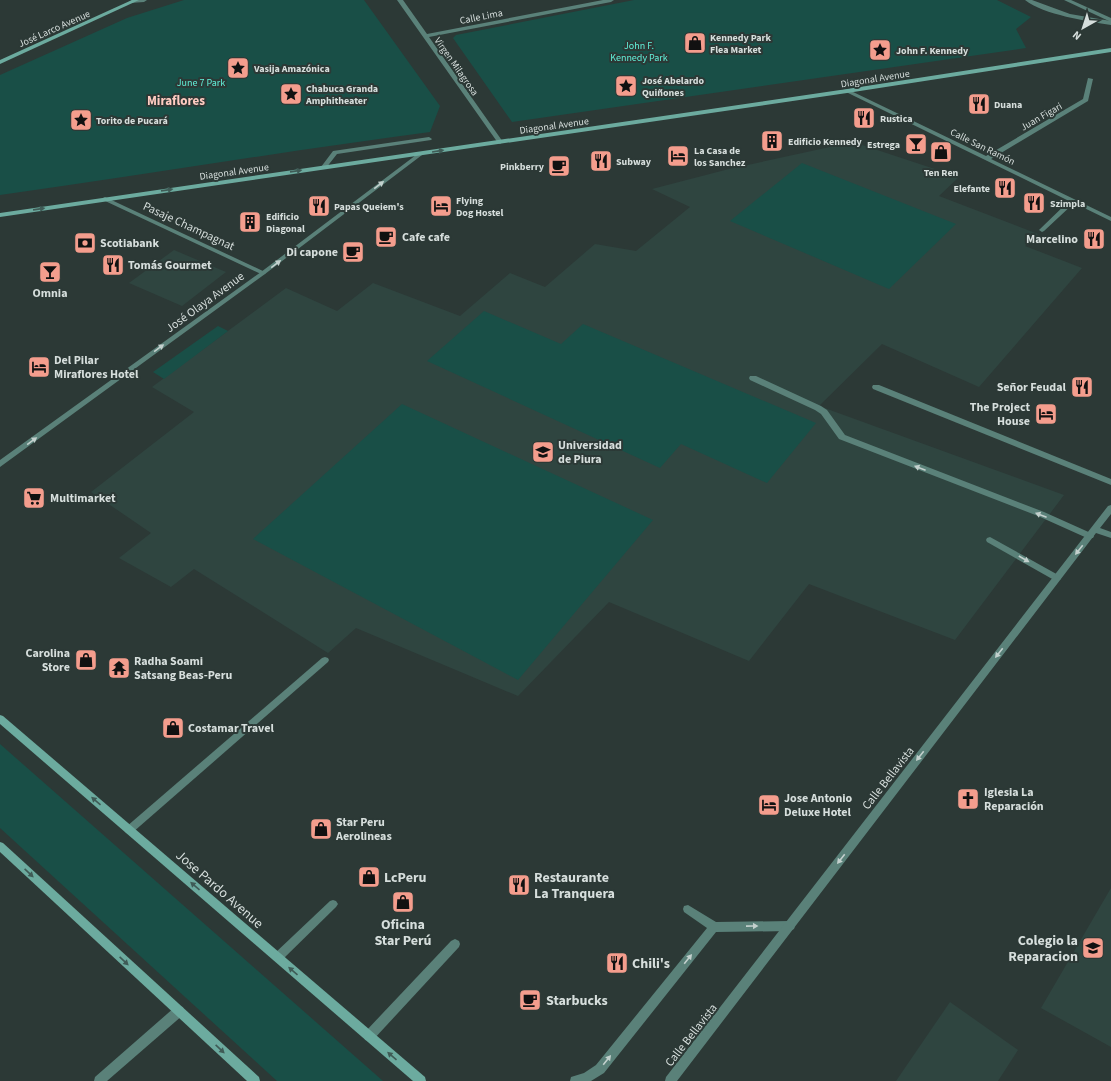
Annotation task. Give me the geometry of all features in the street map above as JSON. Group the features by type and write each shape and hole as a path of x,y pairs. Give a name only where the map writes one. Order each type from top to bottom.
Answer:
{"main road":[{"name":"José Larco Avenue","path":"0,62 134,1"},
{"name":"Diagonal Avenue","path":"0,215 847,91 1111,50"},
{"name":"Jose Pardo Avenue","path":"0,718 421,1081"},
{"path":"0,846 255,1081"}],"street":[{"path":"134,1 144,0"},
{"name":"Virgen Milagrosa","path":"400,0 500,142"},
{"name":"Calle Lima","path":"426,36 611,0"},
{"path":"1028,0 1042,7 1082,19 1111,22"},
{"path":"1067,0 1111,22"},
{"name":"Juan Figari","path":"986,159 1086,100 1090,78"},
{"name":"Calle San Ramón","path":"847,91 1111,219"},
{"path":"324,167 335,152 429,139"},
{"name":"José Olaya Avenue","path":"0,464 263,273 420,154"},
{"name":"Pasaje Champagnat","path":"105,199 263,273"},
{"path":"1042,230 1073,201"},
{"path":"753,378 818,408 824,412 842,437 1048,517 1093,532 1111,536"},
{"path":"876,387 1111,482"},
{"name":"Calle Bellavista","path":"670,1081 1111,508"},
{"path":"990,540 1057,578"},
{"path":"129,830 325,660"},
{"path":"278,957 333,904"},
{"path":"688,909 714,927 790,926"},
{"path":"575,1081 586,1078 600,1069 714,927"},
{"path":"369,1036 455,944"},
{"path":"99,1081 179,1011"}],"shaded area":[{"name":"Universidad de Piura","path":"853,142 959,177 939,196 1038,234 1025,246 1082,268 979,387 882,344 819,406 1064,495 955,640 809,584 749,661 609,602 518,696 356,628 328,653 194,569 171,587 119,558 151,533 91,492 194,412 152,387 286,288 337,311 373,283 460,316 510,273 545,287 595,244 636,251 690,207 652,189 729,169"},
{"path":"174,250 226,272 182,306 129,283"},
{"name":"Colegio la Reparacion","path":"1111,888 1111,1047 1041,1008"},
{"path":"950,1002 1018,1050 998,1081 896,1081"}],"green space":[{"name":"June 7 Park","path":"184,0 364,0 440,106 430,132 0,195 0,75 127,18"},
{"name":"John F. Kennedy Park","path":"634,0 997,0 1031,17 1016,29 1026,48 512,122 453,38 456,35"},
{"path":"802,163 956,224 889,289 730,221"},
{"path":"484,311 561,344 583,324 816,423 767,483 681,444 660,468 427,361"},
{"path":"218,326 228,331 164,379 153,372"},
{"path":"402,404 653,520 518,680 253,539"},
{"path":"0,744 383,1081 277,1081 0,828"}],"place":[{"name":"Kennedy Park Flea Market","path":"695,43"},
{"name":"John F. Kennedy","path":"880,50"},
{"name":"Vasija Amazónica","path":"238,68"},
{"name":"José Abelardo Quiñones","path":"626,86"},
{"name":"Chabuca Granda Amphitheater","path":"291,94"},
{"name":"Duana","path":"979,104"},
{"name":"Rustica","path":"864,118"},
{"name":"Torito de Pucará","path":"81,120"},
{"name":"Edificio Kennedy","path":"772,141"},
{"name":"Estrega","path":"916,144"},
{"name":"Ten Ren","path":"941,152"},
{"name":"La Casa de los Sanchez","path":"678,156"},
{"name":"Subway","path":"601,161"},
{"name":"Pinkberry","path":"559,166"},
{"name":"Elefante","path":"1005,188"},
{"name":"Szimpla","path":"1034,203"},
{"name":"Papas Queiem's","path":"319,206"},
{"name":"Flying Dog Hostel","path":"441,206"},
{"name":"Edificio Diagonal","path":"250,222"},
{"name":"Cafe cafe","path":"386,237"},
{"name":"Marcelino","path":"1094,239"},
{"name":"Scotiabank","path":"85,243"},
{"name":"Di capone","path":"353,252"},
{"name":"Tomás Gourmet","path":"113,265"},
{"name":"Omnia","path":"50,272"},
{"name":"Del Pilar Miraflores Hotel","path":"39,367"},
{"name":"Señor Feudal","path":"1082,387"},
{"name":"The Project House","path":"1046,414"},
{"name":"Universidad de Piura","path":"543,452"},
{"name":"Multimarket","path":"34,498"},
{"name":"Carolina Store","path":"86,660"},
{"name":"Radha Soami Satsang Beas-Peru","path":"119,668"},
{"name":"Costamar Travel","path":"173,728"},
{"name":"Iglesia La Reparación","path":"968,799"},
{"name":"Jose Antonio Deluxe Hotel","path":"769,805"},
{"name":"Star Peru Aerolineas","path":"321,829"},
{"name":"LcPeru","path":"369,877"},
{"name":"Restaurante La Tranquera","path":"519,885"},
{"name":"Oficina Star Perú","path":"403,902"},
{"name":"Colegio la Reparacion","path":"1093,948"},
{"name":"Chili's","path":"617,963"},
{"name":"Starbucks","path":"530,1000"}],"district":[{"name":"Miraflores","path":"176,100"}]}
